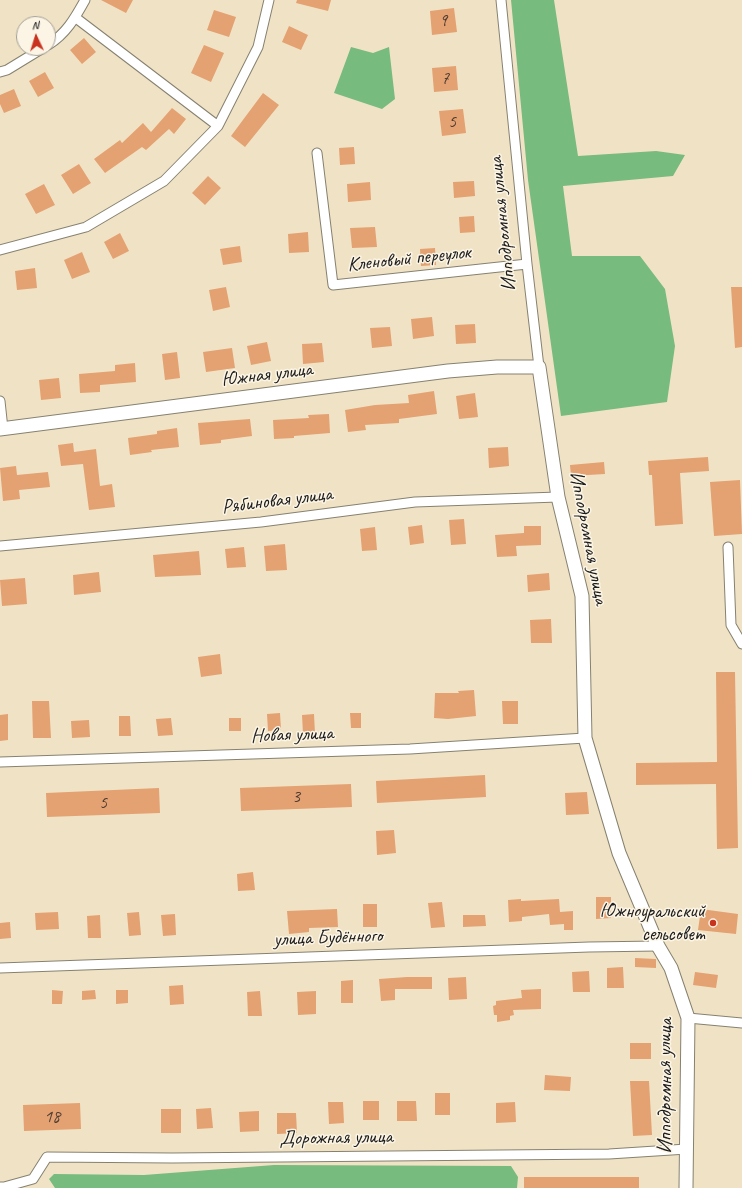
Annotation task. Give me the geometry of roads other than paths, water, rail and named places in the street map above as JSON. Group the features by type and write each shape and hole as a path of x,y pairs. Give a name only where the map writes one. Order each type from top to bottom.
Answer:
{"street":[{"path":"56,40 76,18 85,0"},
{"path":"0,250 86,227 164,181 218,126 258,47 270,0"},
{"name":"Ипподромная улица","path":"501,0 527,264 539,367 558,497 582,596 585,738 619,853 658,946 671,968 688,1018 686,1188"},
{"path":"76,18 218,126"},
{"path":"0,72 7,70 30,56"},
{"name":"Кленовый переулок","path":"317,153 333,285 527,264"},
{"name":"Южная улица","path":"2,429 448,371 497,367 539,367"},
{"path":"0,401 2,429"},
{"name":"Рябиновая улица","path":"0,546 261,522 415,502 558,497"},
{"path":"728,547 731,625 742,644"},
{"name":"Новая улица","path":"0,762 410,749 585,738"},
{"name":"улица Будённого","path":"0,968 589,947 658,946"},
{"path":"688,1018 742,1023"},
{"name":"Дорожная улица","path":"0,1187 33,1178 47,1156 172,1158 609,1154 686,1149"}],"place":[{"name":"Южноуральский сельсовет","path":"713,923"}]}
